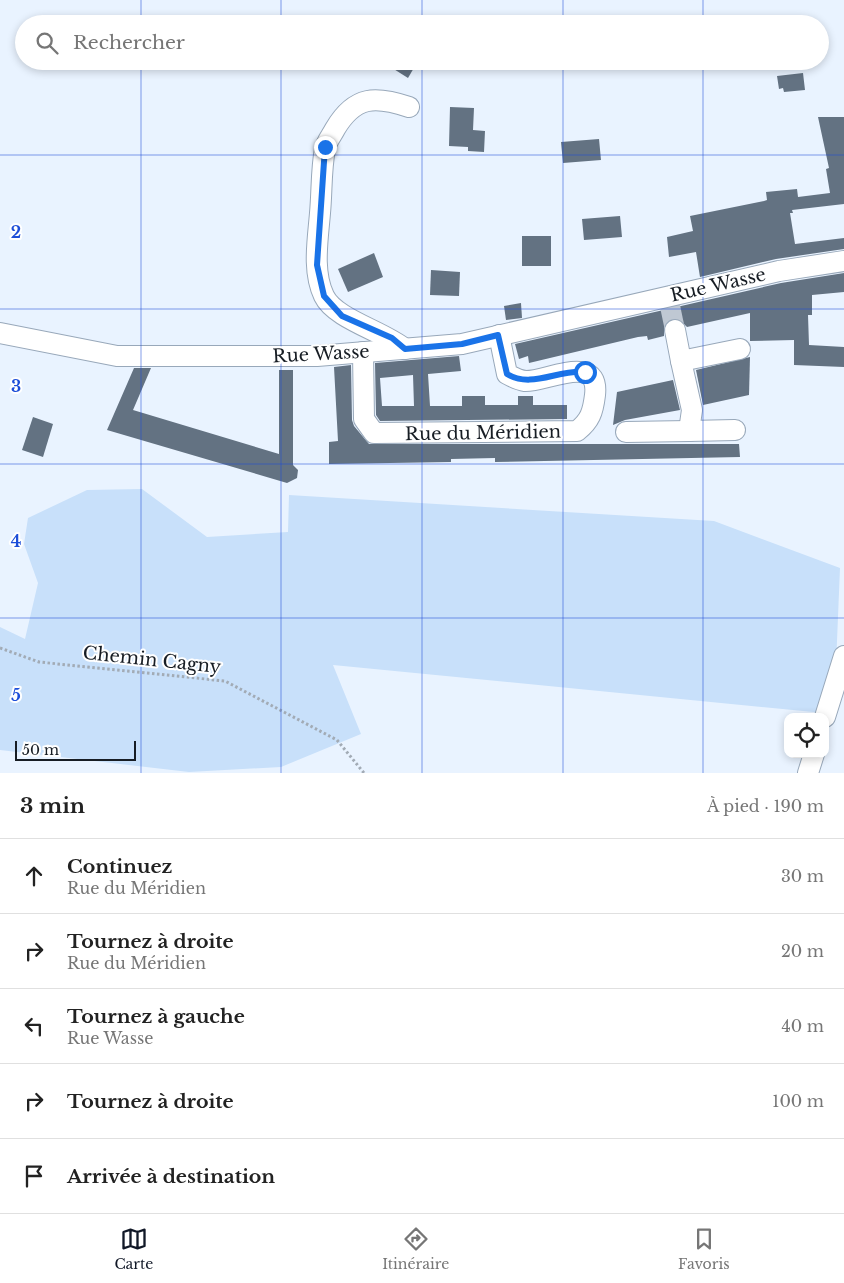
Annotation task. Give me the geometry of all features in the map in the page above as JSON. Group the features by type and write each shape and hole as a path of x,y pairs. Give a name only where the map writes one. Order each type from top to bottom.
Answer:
{"street":[{"path":"405,349 392,338 342,316 324,296 317,265 325,147 340,122 354,105 373,100 387,100 409,107"},
{"name":"Rue Wasse","path":"0,333 117,356 317,356 405,349 462,344 669,301 779,271 844,261"},
{"path":"675,330 692,410 689,431"},
{"name":"Rue du Méridien","path":"363,352 364,419 374,433 577,432 587,423 593,411 596,386 592,377 585,372 575,371 527,381 516,379 507,374 498,335"},
{"path":"681,361 740,349"},
{"path":"626,432 735,430"},
{"path":"826,713 844,656"},
{"path":"808,773 813,758"}],"path":[{"name":"Chemin Cagny","path":"0,648 39,662 225,681 337,740 364,773"}],"shaded area":[{"path":"142,489 207,537 288,532 289,495 714,521 840,568 834,714 333,665 361,734 281,767 189,772 0,750 0,627 25,639 38,583 24,544 28,518 87,490"}],"building":[{"path":"395,70 413,70 408,78"},
{"path":"803,73 805,90 784,92 783,88 779,89 777,76"},
{"path":"450,107 474,108 473,130 485,131 484,152 468,151 468,147 449,146"},
{"path":"818,117 844,117 844,204 792,210 793,213 790,213 795,244 844,238 844,249 776,259 700,277 696,252 669,257 667,237 693,231 690,216 764,201 767,200 766,192 797,189 798,197 830,193 826,169 829,168"},
{"path":"599,139 601,160 563,163 561,142"},
{"path":"620,216 622,237 584,240 582,219"},
{"path":"522,236 551,236 551,266 522,266"},
{"path":"374,253 383,277 348,292 338,269"},
{"path":"431,270 460,272 459,296 430,295"},
{"path":"844,273 844,292 812,295 812,315 808,315 809,345 844,347 844,367 794,365 794,340 750,341 750,313 687,327 679,319 672,318 664,326 664,336 648,340 647,336 638,337 529,363 528,356 519,359 515,344 781,283"},
{"path":"521,303 522,318 506,320 504,306"},
{"path":"459,356 461,371 428,374 430,406 462,406 462,396 485,396 485,405 518,405 518,396 533,396 533,405 567,405 567,419 380,421 376,415 375,363","holes":["413,375 414,406 382,406 380,378"]},
{"path":"750,357 749,395 703,405 696,370"},
{"path":"351,365 352,420 354,426 369,444 739,444 740,457 495,462 495,458 451,459 451,462 329,464 329,442 338,441 334,367"},
{"path":"134,368 151,368 133,410 279,454 279,370 293,370 293,465 298,470 297,478 287,483 107,430"},
{"path":"673,380 680,410 625,420 613,425 617,392"},
{"path":"33,417 53,424 43,457 22,450"}],"tunnel":[{"path":"670,306 675,330"}],"route":[{"path":"325,147 317,265 324,296 342,316 392,338 405,349 462,344 498,335 507,374 516,379 527,381 575,371 585,372"}]}
